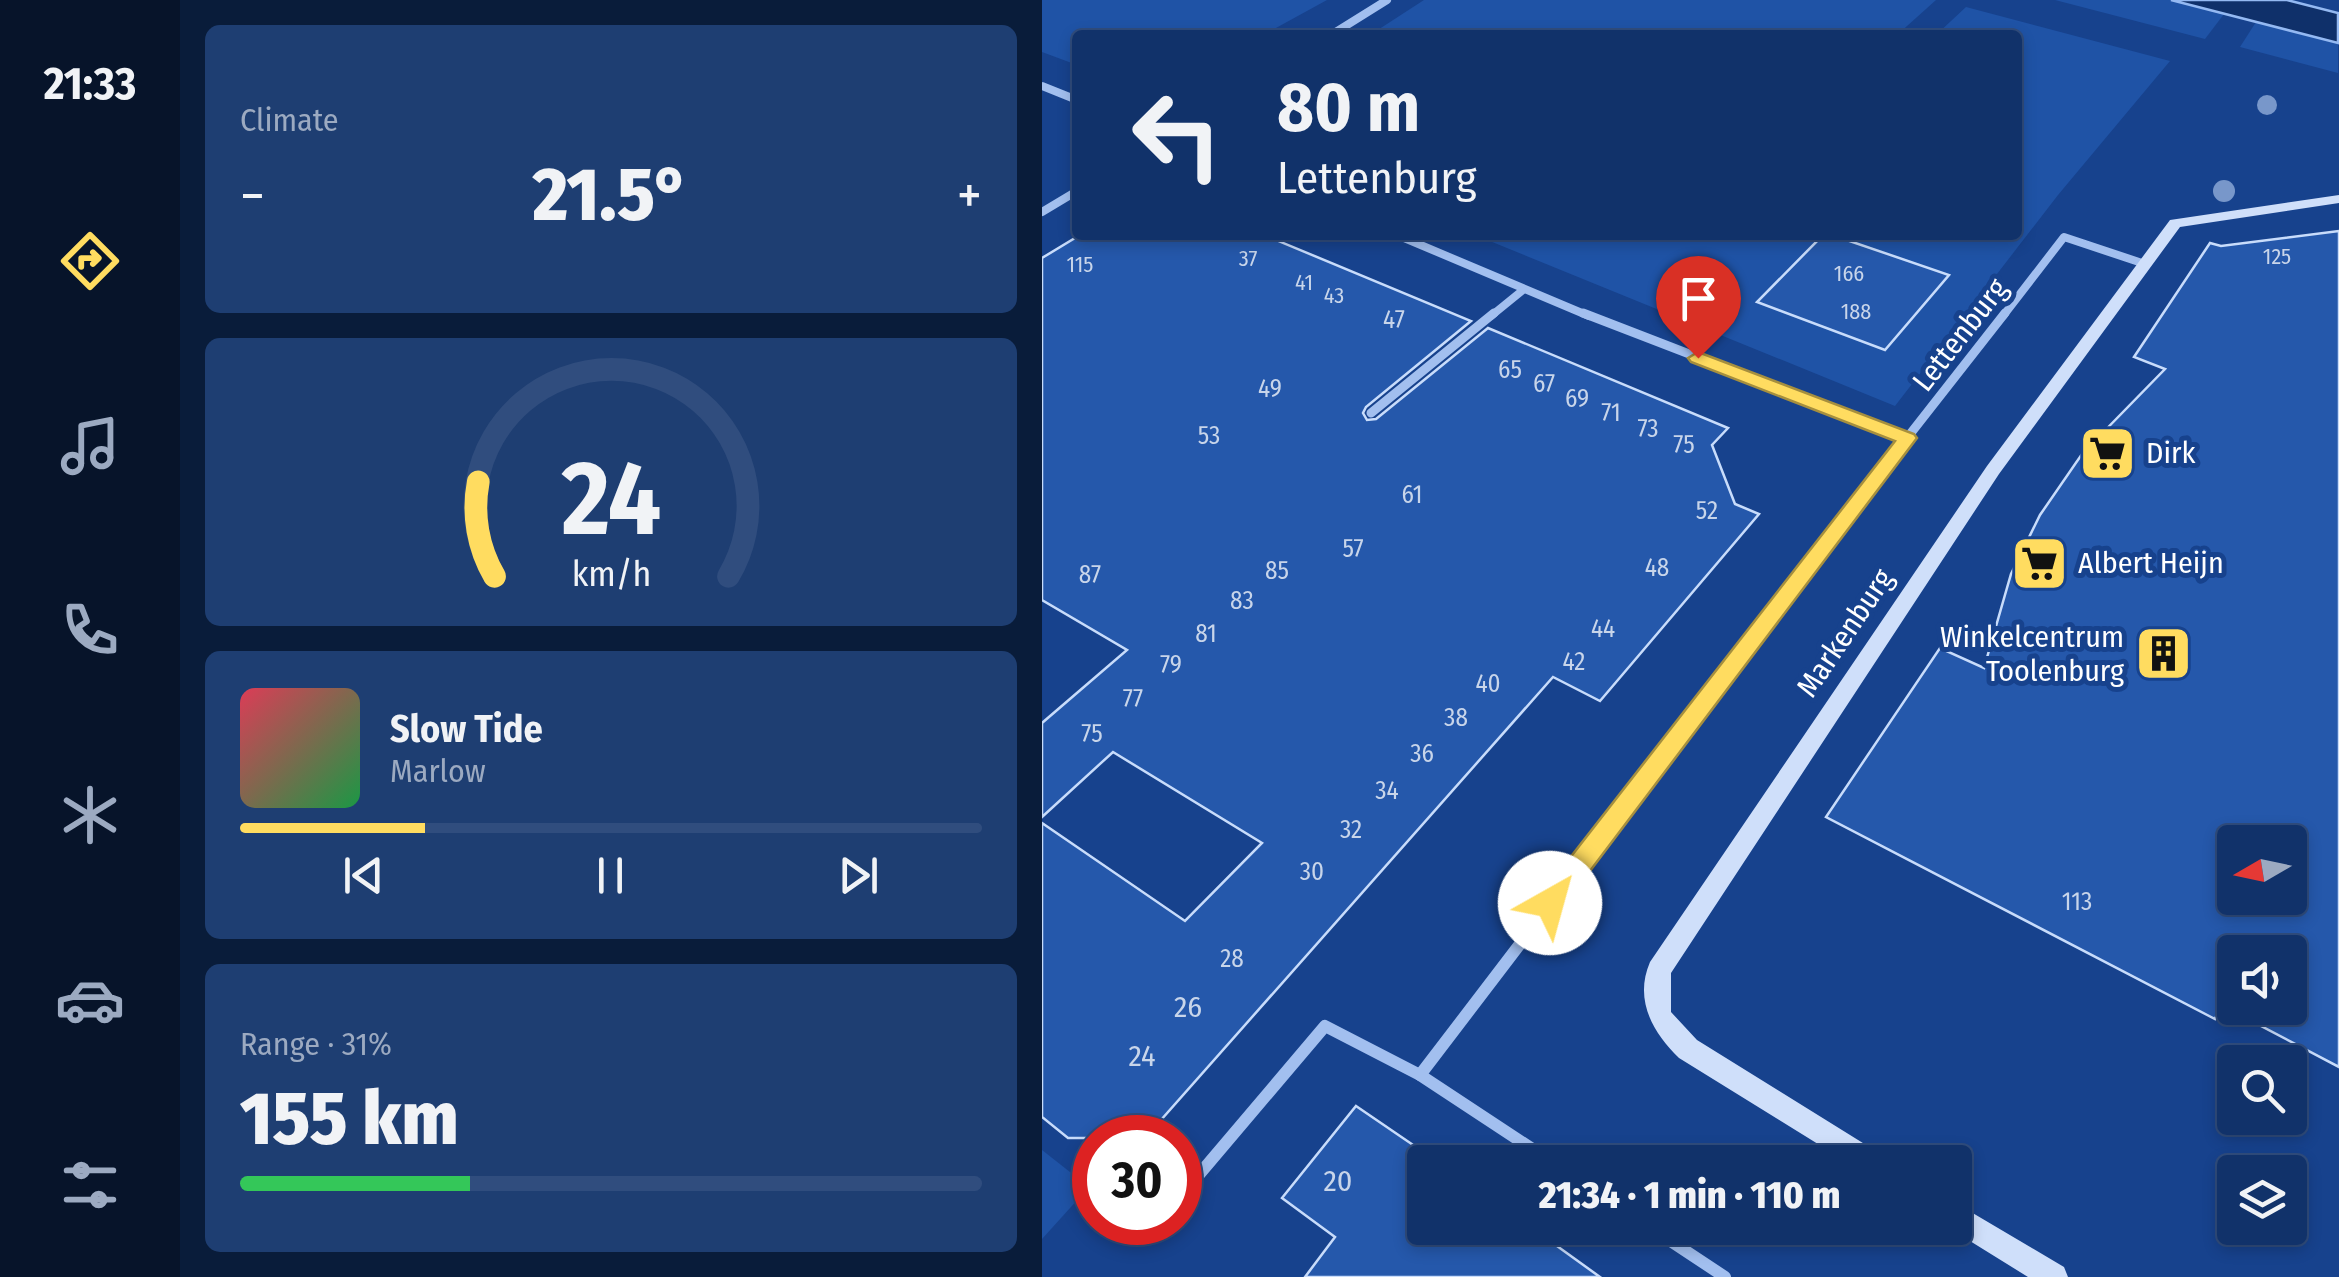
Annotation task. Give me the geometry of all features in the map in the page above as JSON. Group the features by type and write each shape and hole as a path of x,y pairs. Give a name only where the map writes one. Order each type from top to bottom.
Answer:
{"street":[{"path":"1338,30 1387,0"},
{"path":"1042,86 1072,98"},
{"path":"1042,212 1072,194"},
{"name":"Markenburg","path":"1843,1145 1688,1049 1666,1029 1654,1001 1659,970 1993,470 2175,222 2338,199"},
{"name":"Lettenburg","path":"1907,438 2064,237 2145,264"},
{"path":"1408,240 1523,290 1907,438 1420,1075"},
{"path":"1370,413 1523,290"},
{"path":"1202,1171 1325,1026 1420,1075 1526,1145"},
{"path":"1972,1226 2054,1277"},
{"path":"1677,1245 1726,1277"}],"shaded area":[{"path":"1042,0 1327,0 1272,30 1072,30 1072,63 1042,52"},
{"path":"1424,0 1936,0 1903,30 1378,30"},
{"path":"2055,0 2171,0 2224,14 2205,39"},
{"path":"2171,0 2287,0 2338,13 2338,43"},
{"path":"1966,7 2170,61 2058,195 1895,406 1487,240 2022,240 2022,30 1941,30"},
{"path":"2256,22 2338,43 2338,73 2240,47"},
{"path":"1042,1150 1072,1174 1072,1206 1042,1239"}],"building":[{"name":"Winkelcentrum Toolenburg","path":"2339,231 2339,1067 2307,1050 2307,1045 2297,1045 2259,1025 2307,1025 2307,935 2217,935 2215,1019 1826,817 1940,648 1984,668 2011,574 2040,515 2082,454 2165,369 2134,357 2210,243 2221,246"},
{"path":"1072,240 1276,240 1471,321 1366,407 1363,413 1367,420 1376,419 1488,328 1728,428 1712,445 1735,504 1759,514 1600,701 1553,677 1165,1115 1072,1115 1072,1138 1042,1117 1042,823 1185,921 1262,843 1113,752 1042,817 1042,723 1127,650 1042,600 1042,258"},
{"path":"1818,240 1847,240 1949,275 1885,350 1757,302"},
{"path":"1356,1106 1413,1145 1407,1145 1407,1245 1556,1245 1600,1277 1305,1277 1335,1237 1282,1198"}],"place":[{"name":"Dirk","path":"2107,453"},
{"name":"Albert Heijn","path":"2039,563"},
{"name":"Winkelcentrum Toolenburg","path":"2163,654"}],"route":[{"path":"1550,903 1907,438 1698,358"}]}
